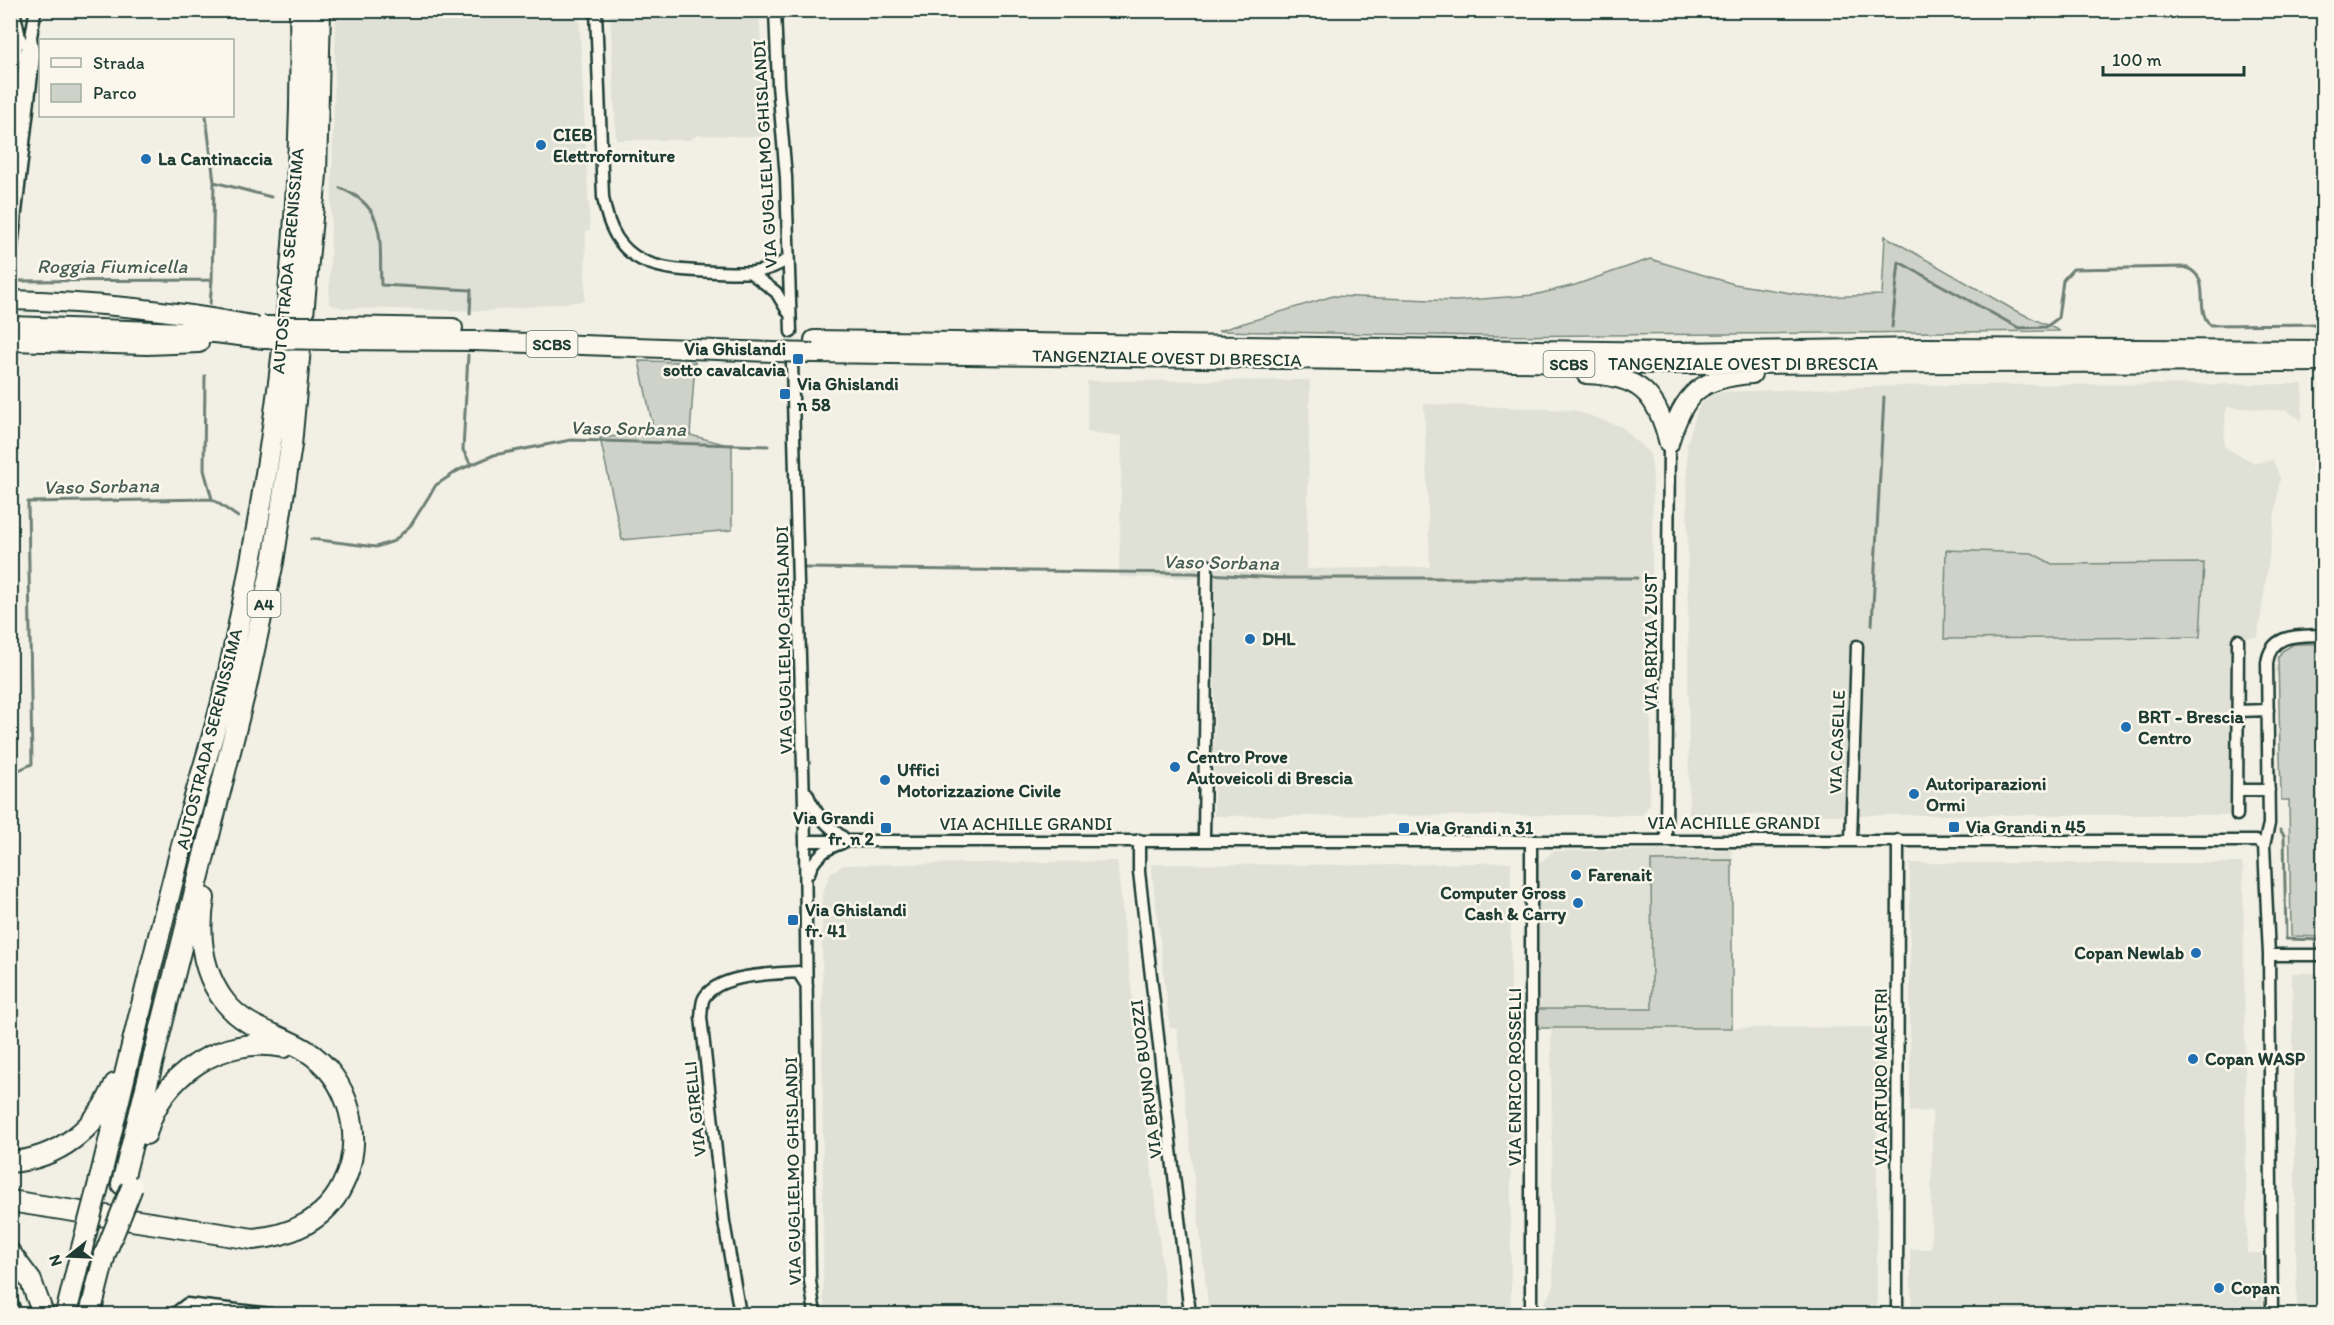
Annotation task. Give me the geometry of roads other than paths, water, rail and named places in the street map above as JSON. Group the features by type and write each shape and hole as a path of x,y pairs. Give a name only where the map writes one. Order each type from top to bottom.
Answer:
{"highway":[{"name":"AUTOSTRADA SERENISSIMA","path":"66,1314 189,819 227,684 251,561 270,446 298,177 300,10"},
{"name":"AUTOSTRADA SERENISSIMA","path":"127,1186 273,562 291,445 316,174 320,10"},
{"path":"10,300 75,302 179,312 260,330"},
{"name":"TANGENZIALE OVEST DI BRESCIA","path":"10,315 475,341 773,346 1674,352 1923,348 2324,350"},
{"name":"TANGENZIALE OVEST DI BRESCIA","path":"10,326 215,333 260,330"},
{"path":"10,342 147,345 260,330"},
{"path":"10,347 46,342"},
{"name":"TANGENZIALE OVEST DI BRESCIA","path":"814,346 1471,363 2324,362"},
{"path":"1471,363 1503,371 1600,375 1636,384 1657,404 1669,444"},
{"path":"1669,444 1684,403 1693,392 1708,382 1729,376 1799,373 1843,364"},
{"path":"10,1162 33,1159 63,1147 98,1116 110,1095 122,1062 189,819"},
{"path":"10,1202 253,1239 274,1237 304,1225 331,1204 342,1188 348,1174 354,1140 352,1119 339,1085 328,1069 307,1052 286,1040 263,1033 237,1015 215,988 208,970 200,937 211,863 211,824"},
{"path":"90,1314 105,1254 149,1123 164,1094 178,1077 206,1058 241,1046 264,1044 307,1052"},
{"path":"10,1253 31,1281 43,1314"}],"street":[{"path":"10,197 25,56 36,12 24,16 14,10"},
{"path":"14,10 25,56"},
{"path":"596,10 603,197 610,225 620,242 647,263 667,270 752,274 773,269 788,259"},
{"name":"VIA GUGLIELMO GHISLANDI","path":"752,274 776,292 785,304 791,327 786,177 778,85 775,10"},
{"path":"10,82 19,36"},
{"path":"10,264 34,57 31,37"},
{"name":"VIA GUGLIELMO GHISLANDI","path":"792,362 805,828 810,1281 814,1314"},
{"name":"VIA BRIXIA ZUST","path":"1666,840 1669,444"},
{"path":"1204,840 1207,565"},
{"path":"2272,1314 2269,956 2264,845 2269,824 2267,663 2275,644 2287,637 2324,635"},
{"path":"2237,815 2238,640"},
{"name":"VIA CASELLE","path":"1851,840 1857,646"},
{"path":"2238,711 2268,710"},
{"path":"804,784 815,813 829,829 848,842"},
{"path":"2237,790 2269,790"},
{"path":"805,828 829,829"},
{"name":"VIA BRUNO BUOZZI","path":"1139,840 1140,883 1190,1314"},
{"name":"VIA ENRICO ROSSELLI","path":"1531,840 1531,1314"},
{"name":"VIA ACHILLE GRANDI","path":"805,841 1898,840 2256,841 2264,845"},
{"name":"VIA ARTURO MAESTRI","path":"1897,1314 1898,840"},
{"name":"VIA ACHILLE GRANDI","path":"806,883 813,862 826,850 848,842"},
{"name":"VIA GUGLIELMO GHISLANDI","path":"805,917 798,972 807,1026"},
{"path":"2269,956 2324,955"},
{"path":"798,972 807,986"},
{"name":"VIA GIRELLI","path":"740,1314 724,1222 701,1017 702,1005 713,989 728,982 744,977 798,972"},
{"path":"10,1297 16,1314"},
{"path":"174,1314 187,1304 271,1314"}],"waterway":[{"name":"Roggia Fiumicella","path":"206,117 214,182 271,197"},
{"name":"Roggia Fiumicella","path":"212,280 214,182"},
{"name":"Roggia Fiumicella","path":"340,188 355,196 374,215 380,240 381,285 471,290 470,314"},
{"path":"1892,327 1899,262 2019,328 2046,327 2058,318 2063,280 2073,269 2185,267 2199,278 2203,310 2210,325 2324,324"},
{"name":"Roggia Fiumicella","path":"13,281 212,280 210,304"},
{"name":"Roggia Fiumicella","path":"468,355 463,450 471,465"},
{"name":"Roggia Fiumicella","path":"205,376 204,470 212,499"},
{"path":"1872,625 1884,397"},
{"name":"Vaso Sorbana","path":"311,539 376,547 394,541 411,525 436,485 459,470 494,455 571,440 768,446"},
{"name":"Vaso Sorbana","path":"10,774 32,764 28,502 212,499 238,517"},
{"name":"Vaso Sorbana","path":"805,568 1192,573 1276,578 1637,578"},
{"name":"Vaso Sorbana","path":"2280,830 2284,835 2286,939 2324,940"}],"place":[{"name":"CIEB Elettroforniture","path":"541,145"},
{"name":"La Cantinaccia","path":"146,159"},
{"name":"Via Ghislandi sotto cavalcavia","path":"798,359"},
{"name":"Via Ghislandi n 58","path":"785,394"},
{"name":"DHL","path":"1250,639"},
{"name":"BRT - Brescia Centro","path":"2126,727"},
{"name":"Centro Prove Autoveicoli di Brescia","path":"1175,767"},
{"name":"Uffici Motorizzazione Civile","path":"885,780"},
{"name":"Autoriparazioni Ormi","path":"1914,794"},
{"name":"Via Grandi n 45","path":"1954,827"},
{"name":"Via Grandi fr. n 2","path":"886,828"},
{"name":"Via Grandi n 31","path":"1404,828"},
{"name":"Farenait","path":"1576,875"},
{"name":"Computer Gross Cash & Carry","path":"1578,903"},
{"name":"Via Ghislandi fr. 41","path":"793,920"},
{"name":"Copan Newlab","path":"2196,953"},
{"name":"Copan WASP","path":"2193,1059"},
{"name":"Copan","path":"2219,1288"}]}
